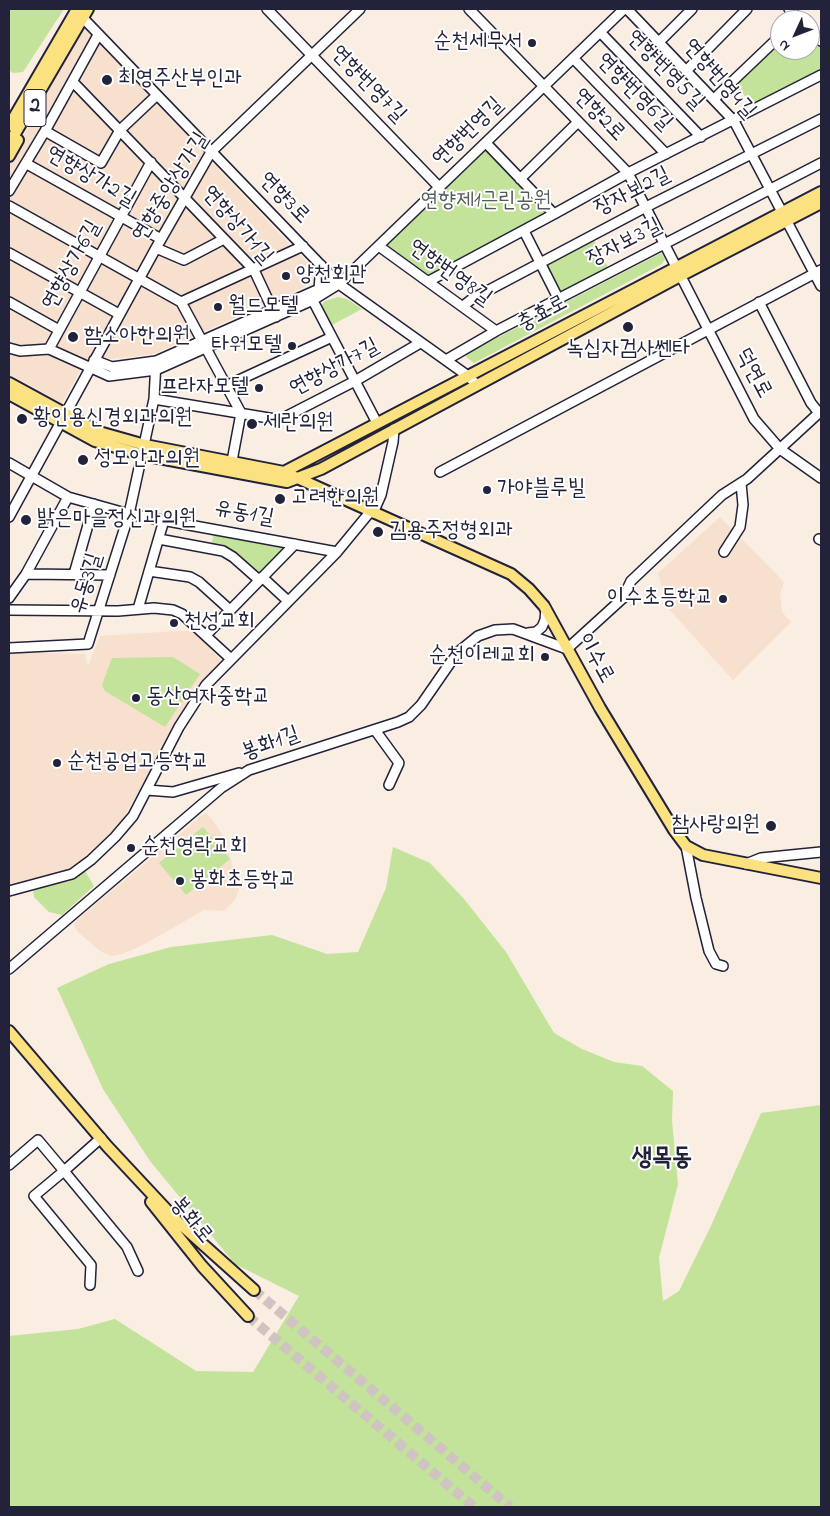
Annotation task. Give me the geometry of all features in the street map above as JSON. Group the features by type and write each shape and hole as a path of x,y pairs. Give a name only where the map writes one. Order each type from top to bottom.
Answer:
{"main road":[{"name":"2","path":"9,156 53,75 54,56 77,9"},
{"name":"2","path":"9,115 38,65 54,56 85,13"},
{"path":"9,126 54,56"},
{"path":"9,144 54,56"},
{"name":"충효로","path":"784,217 821,192"},
{"name":"충효로","path":"284,472 468,376 784,217 821,203"},
{"name":"충효로","path":"300,479 476,384 678,271"},
{"name":"이수로","path":"9,383 99,432 144,450 232,461 284,472 511,574 529,589 546,609 567,649 674,830 686,846"},
{"name":"이수로","path":"9,394 60,424 95,441 287,482 300,479"},
{"path":"319,488 315,481 321,469"},
{"path":"686,846 703,855 821,878"},
{"name":"봉화로","path":"9,1031 104,1142 192,1254 248,1316"},
{"name":"봉화로","path":"104,1142 189,1233 254,1290"}],"street":[{"name":"연향번영7길","path":"267,9 440,188"},
{"name":"연향중앙상가길","path":"9,517 139,278 211,152 360,9"},
{"name":"연향2로","path":"469,9 628,174 666,244 678,271"},
{"name":"연향번영길","path":"92,364 109,376 156,365 275,314 339,284 380,247 625,9"},
{"name":"연향번영4길","path":"625,9 734,120 784,217 818,271 821,286"},
{"path":"659,42 692,9"},
{"path":"686,71 747,9"},
{"name":"연향3로","path":"85,13 98,35 339,284 468,376 476,384"},
{"name":"연향번영5길","path":"600,32 701,137"},
{"path":"9,191 46,131 98,35"},
{"path":"714,99 770,46"},
{"name":"연향번영6길","path":"573,58 666,154"},
{"path":"430,281 628,174 821,75"},
{"name":"연향상가1길","path":"73,82 254,270 275,314"},
{"path":"46,131 102,163 120,130 156,96"},
{"name":"장자보2길","path":"463,306 472,298 540,262 821,119"},
{"path":"520,178 578,122"},
{"path":"487,144 554,214"},
{"name":"연향상가6길","path":"49,349 151,162"},
{"name":"장자보3길","path":"446,360 496,331 821,163"},
{"name":"연향상가2길","path":"27,164 120,218 184,260 224,239"},
{"path":"9,206 181,302 241,413 232,461"},
{"path":"524,230 559,300"},
{"path":"181,302 303,246"},
{"name":"연향번영8길","path":"380,247 430,281 496,331"},
{"path":"9,253 120,314"},
{"path":"321,265 321,292 352,294"},
{"name":"덕연로","path":"678,271 747,407 761,428 780,449 821,478"},
{"path":"440,472 818,271"},
{"path":"311,297 377,423"},
{"path":"9,302 59,330"},
{"path":"567,649 623,598 631,581 722,495 741,484 820,412 811,403 759,302"},
{"path":"226,386 332,337"},
{"name":"연향상가7길","path":"154,399 275,419 283,418 355,381 420,343"},
{"path":"9,348 20,350 49,349 92,364"},
{"path":"154,399 156,365"},
{"name":"유동3길","path":"9,648 85,646 88,644 100,611 128,514 154,399"},
{"path":"9,892 65,876 79,870 103,849 128,822 179,728 206,685 337,552 372,513 381,496 394,429"},
{"name":"유동1길","path":"9,463 68,497 128,514 337,552"},
{"path":"724,552 740,527 744,505 741,484"},
{"path":"9,598 26,574 68,497"},
{"path":"74,574 94,504"},
{"path":"138,609 164,520"},
{"path":"159,539 223,551 288,602"},
{"path":"206,635 295,544"},
{"path":"150,571 190,577 199,582 230,610"},
{"path":"26,574 110,575"},
{"path":"528,633 536,632 542,627 546,609"},
{"path":"9,610 173,610 182,614 231,659"},
{"name":"봉화1길","path":"9,969 221,788 249,770 375,730 409,717 422,705 457,653 470,642 489,631 502,629 528,633 567,649"},
{"path":"375,730 399,763 389,785"},
{"path":"146,790 173,792 249,770"},
{"path":"686,846 709,951 716,964 723,966"},
{"path":"746,864 761,858 821,852"},
{"path":"9,1165 38,1140 127,1247 138,1271"},
{"path":"90,1285 91,1265 34,1196 64,1170 104,1142"}],"shaded area":[{"path":"82,25 314,270 310,283 304,287 154,354 85,362 62,403 9,374 9,164"},
{"name":"이수초등학교","path":"720,517 784,582 780,594 782,612 791,622 733,680 667,607 658,573"},
{"path":"193,631 222,661 201,683 121,822 86,859 64,872 9,886 9,652 85,654 88,666 100,636"},
{"name":"봉화초등학교","path":"205,813 212,819 225,839 239,889 235,900 224,911 204,910 141,946 122,954 111,956 100,951 78,932 74,925 77,920"}],"green space":[{"path":"9,9 64,9 23,72 13,73 9,70"},
{"path":"821,46 821,69 753,104 734,85 770,51 770,60 820,60"},
{"name":"연향제1근린공원","path":"485,150 491,151 548,213 427,277 385,246"},
{"path":"593,238 609,269 565,292 556,291 545,268 548,261"},
{"path":"661,253 665,259 662,264 474,363 466,357 468,353"},
{"path":"338,297 347,299 362,309 330,326 321,306 325,301"},
{"path":"214,533 284,546 286,550 261,577 211,547"},
{"path":"173,657 200,674 165,727 105,691 102,685 112,658"},
{"path":"203,827 230,859 186,895 159,863"},
{"path":"393,847 430,863 464,899 506,952 554,1033 582,1049 614,1062 642,1066 673,1091 672,1121 678,1184 659,1258 663,1301 679,1291 710,1228 761,1113 821,1105 821,1507 9,1507 9,1336 78,1329 115,1319 196,1371 253,1372 299,1296 235,1264 150,1161 103,1089 57,988 109,964 171,947 272,935 327,954 358,952 386,888"},
{"path":"85,871 94,886 62,915 49,912 34,897 33,889 70,881"}],"tunnel":[{"path":"254,1290 510,1507"},
{"path":"248,1316 474,1507"}],"place":[{"name":"순천세무서","path":"532,43"},
{"name":"최영주산부인과","path":"107,80"},
{"name":"양천회관","path":"286,276"},
{"name":"월드모텔","path":"218,307"},
{"name":"녹십자검사쎈타","path":"628,327"},
{"name":"함소아한의원","path":"73,337"},
{"name":"타워모텔","path":"292,346"},
{"name":"프라자모텔","path":"259,388"},
{"name":"황인용신경외과의원","path":"22,419"},
{"name":"세란의원","path":"252,424"},
{"name":"성모안과의원","path":"83,460"},
{"name":"가야블루빌","path":"487,490"},
{"name":"고려한의원","path":"280,499"},
{"name":"밝은마을정신과의원","path":"26,520"},
{"name":"김용주정형외과","path":"378,532"},
{"name":"이수초등학교","path":"723,599"},
{"name":"천성교회","path":"174,623"},
{"name":"순천이레교회","path":"545,657"},
{"name":"동산여자중학교","path":"136,698"},
{"name":"순천공업고등학교","path":"57,763"},
{"name":"참사랑의원","path":"771,826"},
{"name":"순천영락교회","path":"131,848"},
{"name":"봉화초등학교","path":"180,881"}],"district":[{"name":"생목동","path":"662,1160"}]}
